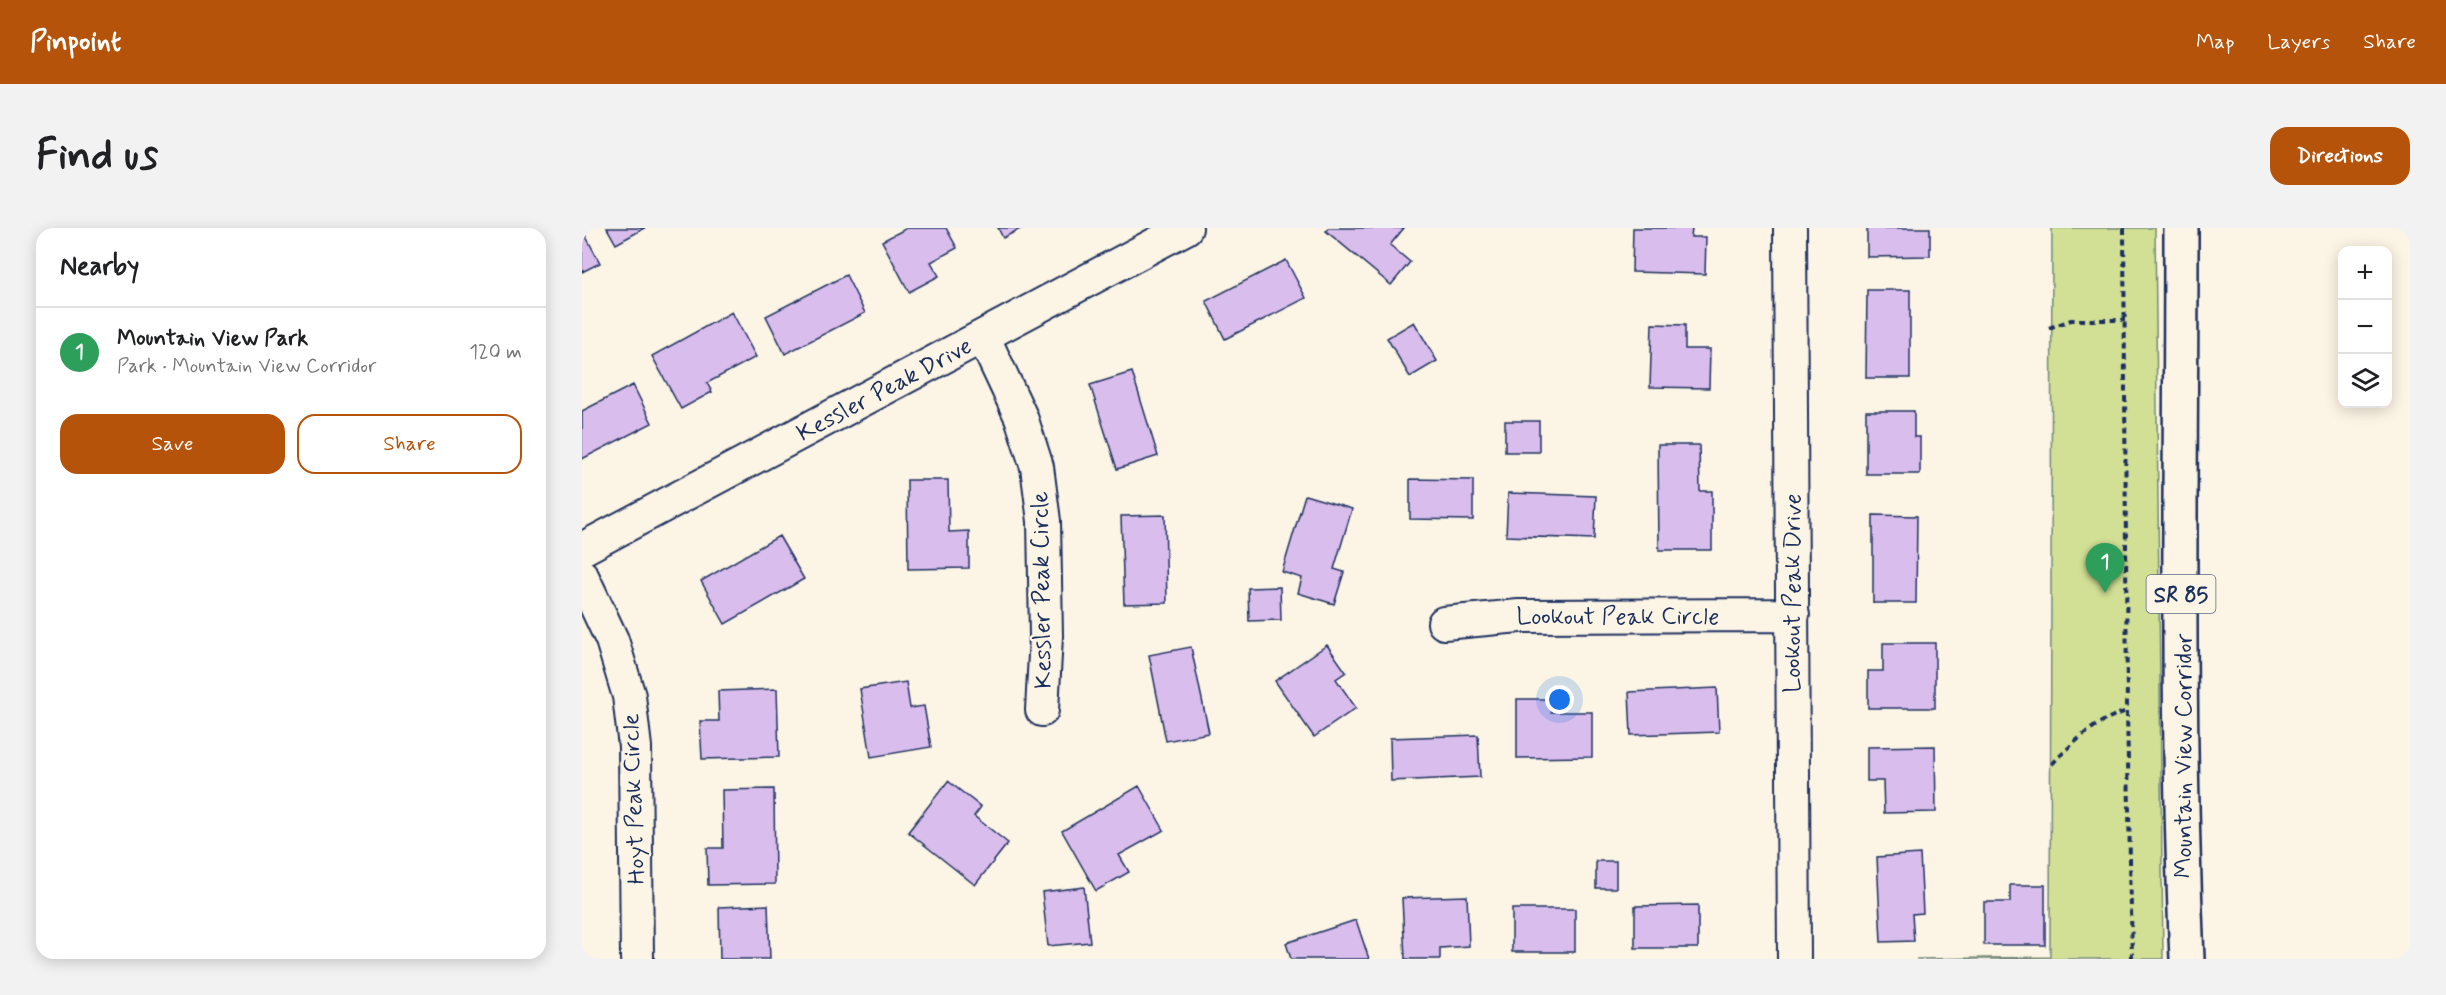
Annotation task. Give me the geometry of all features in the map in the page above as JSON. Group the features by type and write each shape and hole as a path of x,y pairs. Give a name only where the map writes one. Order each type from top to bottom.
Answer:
{"highway":[{"name":"Mountain View Corridor","path":"2181,228 2181,675 2187,959"}],"street":[{"name":"Kessler Peak Drive","path":"582,549 1186,228"},
{"name":"Lookout Peak Drive","path":"1790,228 1794,959"},
{"name":"Kessler Peak Circle","path":"983,336 1021,417 1037,467 1044,521 1046,636 1042,710"},
{"name":"Hoyt Peak Circle","path":"582,576 612,640 629,696 634,747 637,959"},
{"name":"Lookout Peak Circle","path":"1444,623 1520,616 1792,615"}],"path":[{"path":"2124,228 2127,711 2132,959"},
{"path":"2049,328 2071,320 2125,320"},
{"path":"2052,764 2073,743 2108,717 2127,711"}],"green space":[{"path":"2052,228 2155,228 2163,959 1916,959 2050,957"}],"building":[{"path":"607,228 645,228 616,244"},
{"path":"907,228 946,228 957,248 931,262 939,276 909,292 882,241"},
{"path":"998,228 1022,228 1003,238"},
{"path":"1328,228 1404,228 1390,245 1410,262 1391,285 1326,231"},
{"path":"1633,228 1692,228 1691,237 1706,237 1705,274 1632,272"},
{"path":"1867,228 1930,228 1930,256 1867,257"},
{"path":"582,229 600,263 582,272"},
{"path":"1286,260 1306,298 1225,339 1206,301"},
{"path":"846,275 865,313 785,354 766,316"},
{"path":"1867,290 1910,290 1910,378 1866,378"},
{"path":"732,312 756,357 707,383 712,392 681,409 652,356"},
{"path":"1414,322 1437,361 1410,377 1387,338"},
{"path":"1652,324 1685,325 1685,349 1710,349 1709,388 1650,387"},
{"path":"1132,372 1158,456 1117,469 1090,385"},
{"path":"633,385 652,423 582,459 582,411"},
{"path":"1866,411 1914,411 1914,437 1920,437 1920,474 1866,474"},
{"path":"1505,421 1539,421 1539,452 1505,452"},
{"path":"1658,445 1699,445 1700,491 1712,491 1712,550 1659,550"},
{"path":"1410,479 1473,480 1473,520 1410,519"},
{"path":"907,480 948,480 949,532 969,531 969,568 908,569"},
{"path":"1508,493 1596,496 1594,539 1506,536"},
{"path":"1305,495 1352,509 1334,569 1344,572 1334,604 1298,593 1302,578 1282,572"},
{"path":"1165,515 1167,603 1124,604 1121,516"},
{"path":"1873,515 1917,516 1916,603 1873,603"},
{"path":"779,536 804,579 725,624 701,581"},
{"path":"1280,587 1281,620 1249,621 1248,588"},
{"path":"1883,643 1935,643 1935,708 1868,708 1868,671 1883,671"},
{"path":"1327,645 1346,672 1336,679 1356,708 1314,737 1275,681"},
{"path":"1191,647 1209,733 1166,741 1149,655"},
{"path":"906,682 910,708 924,706 931,747 871,757 860,689"},
{"path":"1717,688 1719,732 1631,735 1629,692"},
{"path":"777,689 779,757 702,759 700,721 719,721 718,691"},
{"path":"1517,699 1551,699 1551,712 1592,712 1592,757 1517,758"},
{"path":"1478,735 1480,777 1391,781 1390,738"},
{"path":"1935,746 1936,812 1884,813 1883,781 1867,781 1867,747"},
{"path":"948,781 981,807 974,816 1008,843 975,885 908,832"},
{"path":"1139,786 1164,830 1119,855 1129,872 1096,891 1062,831"},
{"path":"774,789 775,884 708,885 707,848 723,848 722,790"},
{"path":"1920,854 1923,913 1912,914 1914,941 1881,942 1877,857"},
{"path":"1596,861 1616,861 1616,888 1596,888"},
{"path":"2010,885 2045,885 2045,945 1984,945 1984,902 2010,902"},
{"path":"1084,887 1090,942 1048,946 1042,892"},
{"path":"1467,896 1469,946 1440,948 1440,959 1405,959 1402,898"},
{"path":"768,905 770,959 720,959 719,907"},
{"path":"1698,905 1698,948 1635,948 1635,906"},
{"path":"1512,909 1575,909 1575,952 1512,952"},
{"path":"1356,920 1369,959 1291,959 1286,943"}],"place":[{"name":"Mountain View Park","path":"2105,593"}]}
